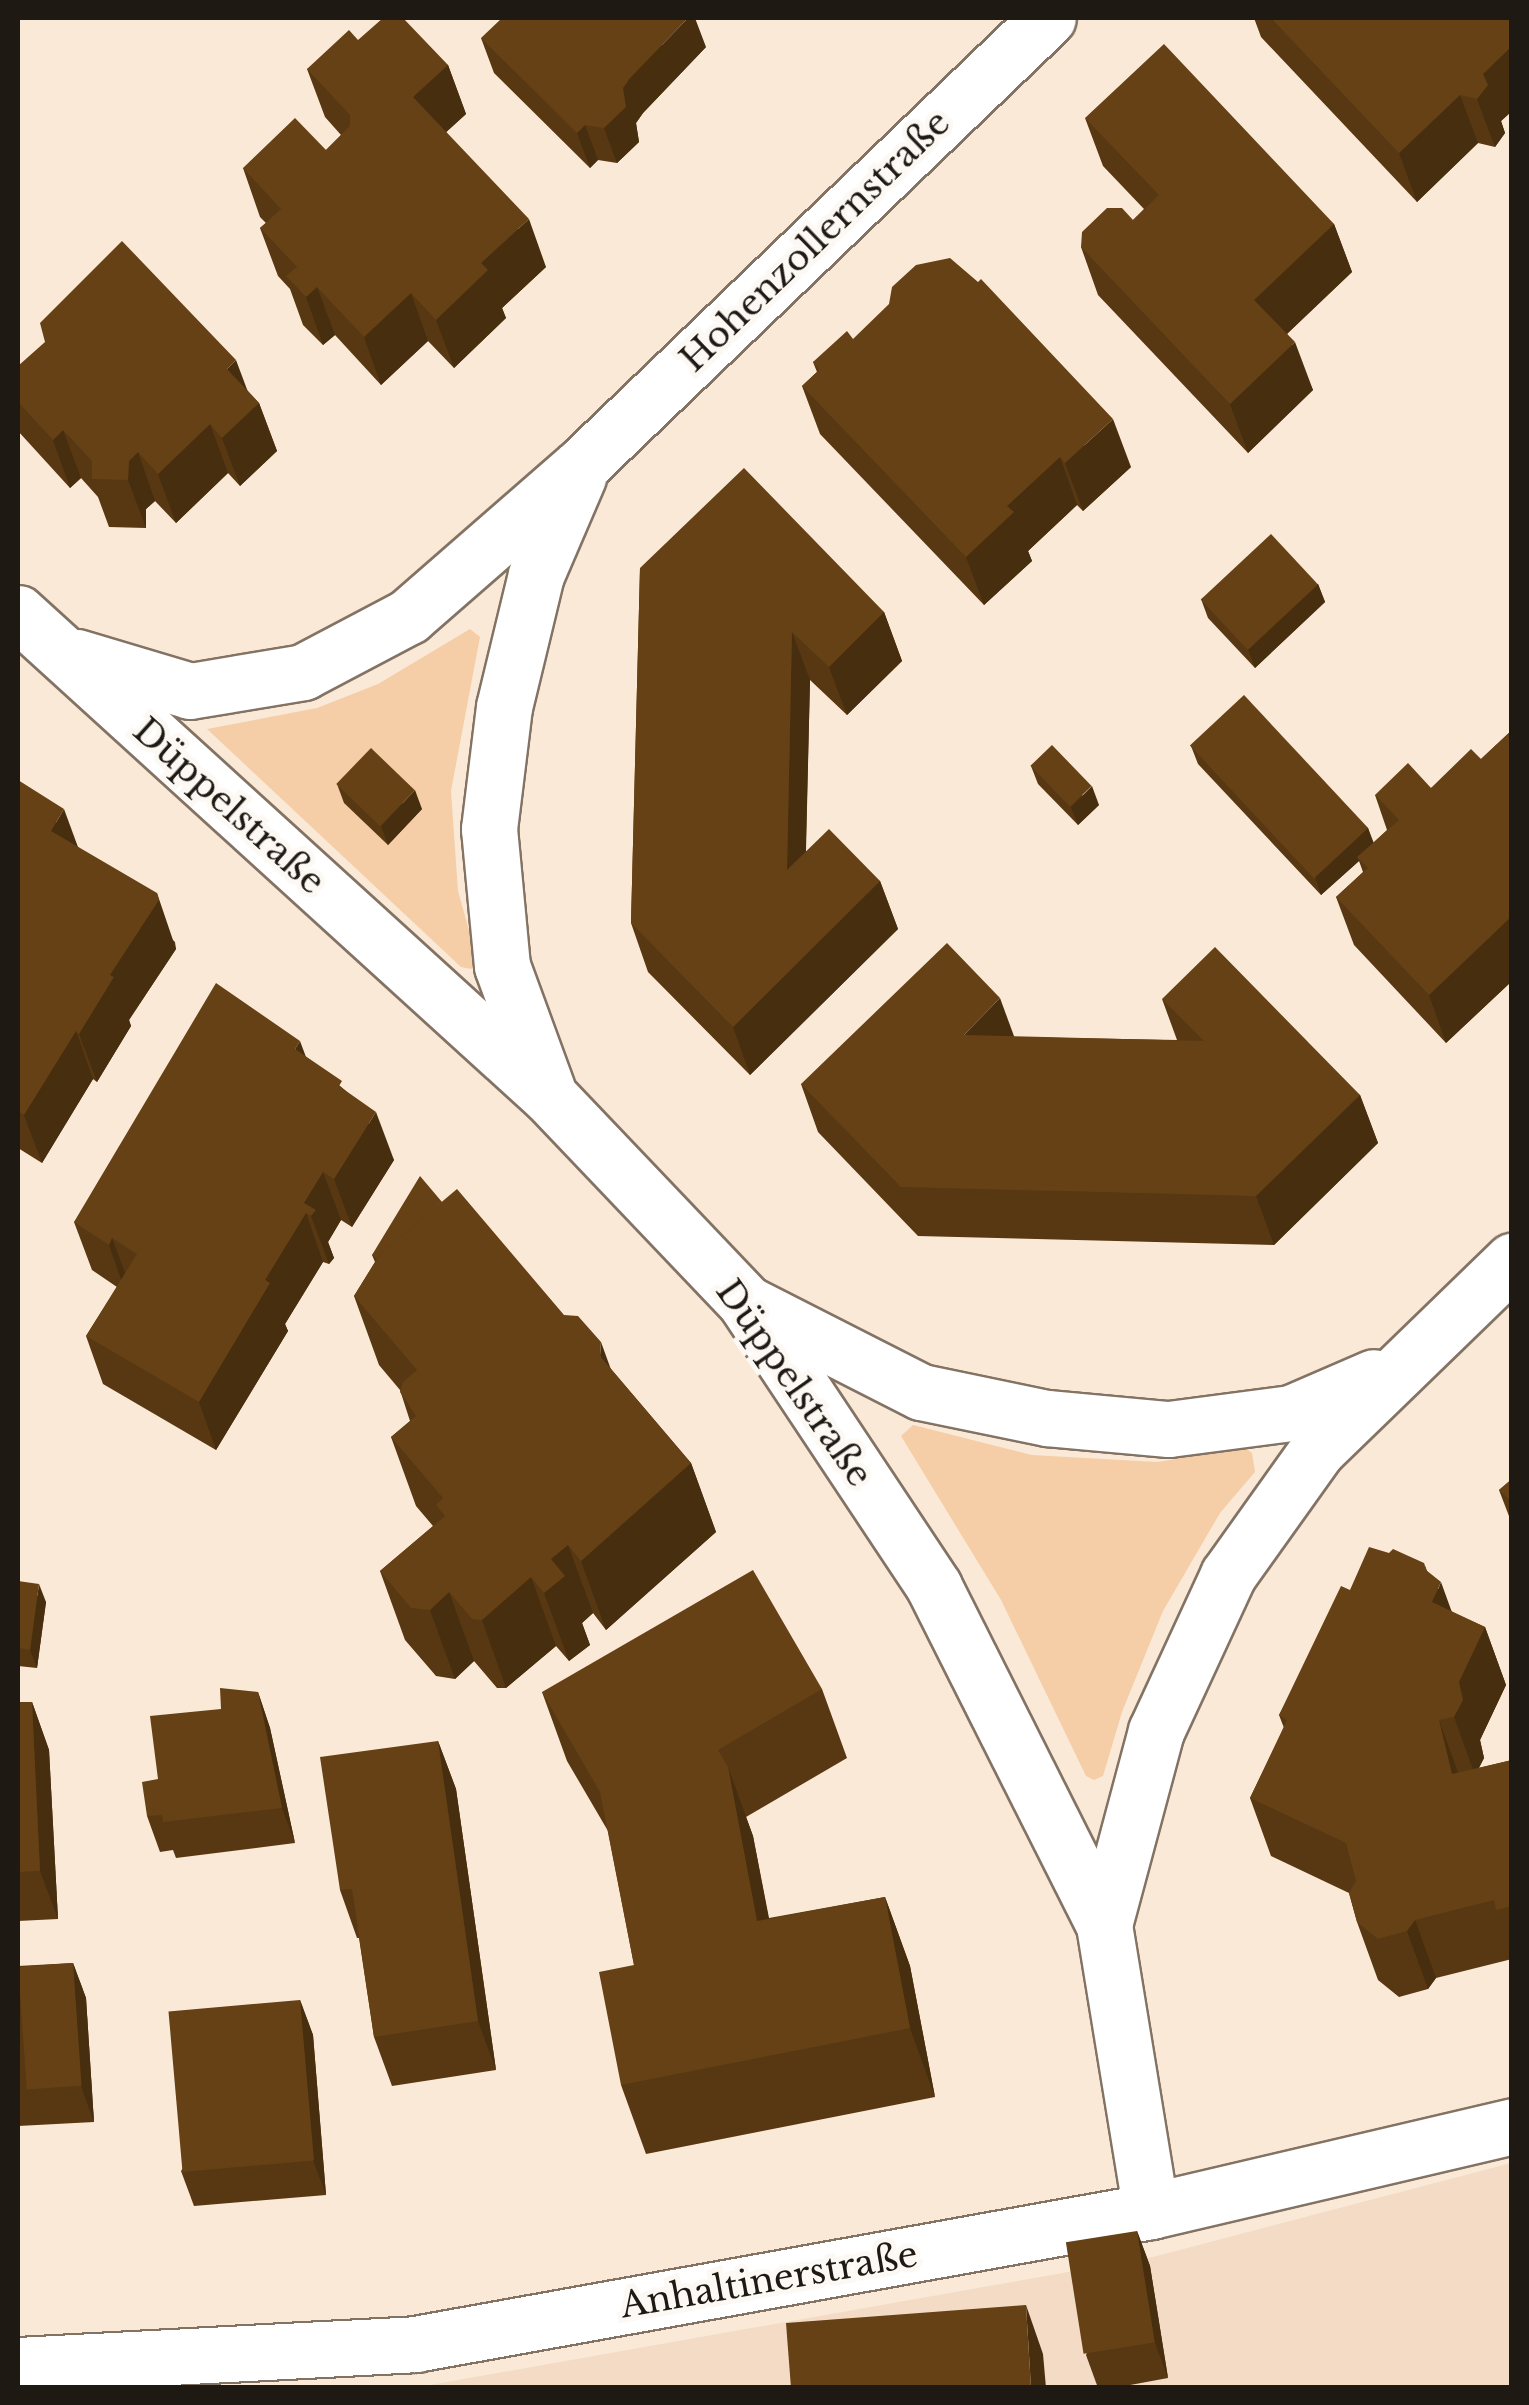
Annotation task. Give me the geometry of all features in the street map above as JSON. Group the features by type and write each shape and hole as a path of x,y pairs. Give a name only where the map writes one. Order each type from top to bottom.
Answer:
{"street":[{"name":"Hohenzollernstraße","path":"60,652 190,692 303,672 409,616 583,464 1048,18"},
{"name":"Hohenzollernstraße","path":"549,1096 502,966 489,829 504,707 536,575 583,464"},
{"name":"Düppelstraße","path":"18,613 549,1096 745,1302 934,1587 1104,1926 1151,2211"},
{"path":"1104,1926 1156,1731 1228,1575 1317,1450 1512,1262"},
{"path":"745,1302 921,1392 1047,1418 1169,1428 1291,1413 1404,1364"},
{"name":"Anhaltinerstraße","path":"18,2365 415,2344 1151,2211 1512,2126"}],"shaded area":[{"path":"470,629 480,637 451,791 458,891 478,962 471,969 461,967 207,729 317,708 378,684"},
{"path":"913,1425 1032,1455 1157,1462 1245,1448 1252,1453 1255,1472 1220,1513 1163,1611 1122,1712 1103,1776 1094,1780 1086,1776 1001,1600 901,1436"},
{"path":"1511,2163 1511,2387 413,2388 1153,2257"}],"building":[{"path":"383,18 403,18 448,65 413,97 529,219 481,263 488,270 436,320 411,293 364,337 317,287 306,297 286,276 297,267 260,228 281,209 243,168 295,118 326,150 350,126 350,115 307,69 349,30 358,40"},
{"path":"502,18 688,18 623,88 626,107 604,128 585,125 577,133 481,38"},
{"path":"1271,18 1512,18 1512,46 1483,74 1488,85 1477,99 1460,95 1399,153"},
{"path":"1164,44 1334,224 1254,300 1295,342 1230,404 1081,247 1082,232 1107,208 1122,208 1133,220 1159,195 1085,118"},
{"path":"122,241 236,360 227,369 259,403 222,438 210,424 158,474 138,452 129,461 128,480 92,479 92,461 63,430 53,440 18,402 18,366 45,342 40,323"},
{"path":"950,258 978,282 981,279 1113,419 1065,463 1060,457 1007,506 1014,512 966,557 802,386 819,370 813,362 847,331 853,339 889,304 892,287 916,265"},
{"path":"744,468 884,612 829,667 792,632 787,870 829,829 880,881 733,1027 631,923 640,568"},
{"path":"1271,534 1318,584 1248,650 1201,599"},
{"path":"1244,695 1368,828 1314,879 1190,745"},
{"path":"1512,730 1512,916 1429,995 1336,897 1368,868 1357,857 1399,820 1375,795 1408,763 1431,788 1471,749 1481,759"},
{"path":"1052,745 1092,786 1070,807 1030,766"},
{"path":"371,748 415,790 380,826 336,784"},
{"path":"18,780 64,809 51,831 157,893 159,900 110,975 114,977 79,1034 76,1031 24,1115 18,1111"},
{"path":"947,943 1000,998 964,1035 1204,1041 1162,999 1215,947 1360,1095 1256,1196 901,1187 801,1084"},
{"path":"216,983 300,1041 295,1049 342,1081 339,1086 376,1112 334,1179 323,1172 304,1203 316,1210 311,1216 306,1213 265,1280 270,1283 199,1402 86,1336 137,1254 112,1238 109,1245 74,1222"},
{"path":"420,1176 442,1202 377,1259 372,1255"},
{"path":"457,1189 564,1315 578,1316 601,1342 600,1356 691,1463 581,1561 568,1545 551,1559 565,1576 544,1593 531,1577 482,1620 472,1619 449,1592 430,1610 411,1608 380,1571 445,1516 436,1505 443,1498 391,1437 416,1416 400,1392 403,1382 417,1370 354,1296 380,1254"},
{"path":"1512,1479 1512,1502 1499,1490"},
{"path":"1369,1547 1389,1553 1393,1549 1424,1563 1426,1570 1441,1582 1432,1602 1485,1627 1459,1682 1463,1700 1454,1717 1439,1720 1452,1774 1512,1760 1512,1906 1496,1910 1494,1900 1415,1920 1407,1931 1378,1939 1357,1922 1349,1893 1356,1881 1346,1843 1250,1798 1287,1720 1279,1715 1341,1586 1350,1590"},
{"path":"753,1570 822,1689 718,1750 728,1767 757,1921 885,1897 910,2028 621,2085 599,1972 634,1965 600,1792 542,1692"},
{"path":"18,1581 39,1584 30,1650 18,1648"},
{"path":"220,1688 258,1692 282,1808 163,1822 162,1815 147,1816 142,1782 158,1779 150,1716 221,1709"},
{"path":"18,1702 32,1702 40,1871 18,1872"},
{"path":"438,1741 478,2021 374,2037 352,1889 340,1890 320,1757"},
{"path":"73,1963 82,2086 27,2090 18,1967"},
{"path":"300,2000 314,2160 183,2172 169,2012"},
{"path":"1137,2231 1155,2343 1084,2354 1066,2242"},
{"path":"1026,2305 1031,2388 791,2388 786,2323"}]}
